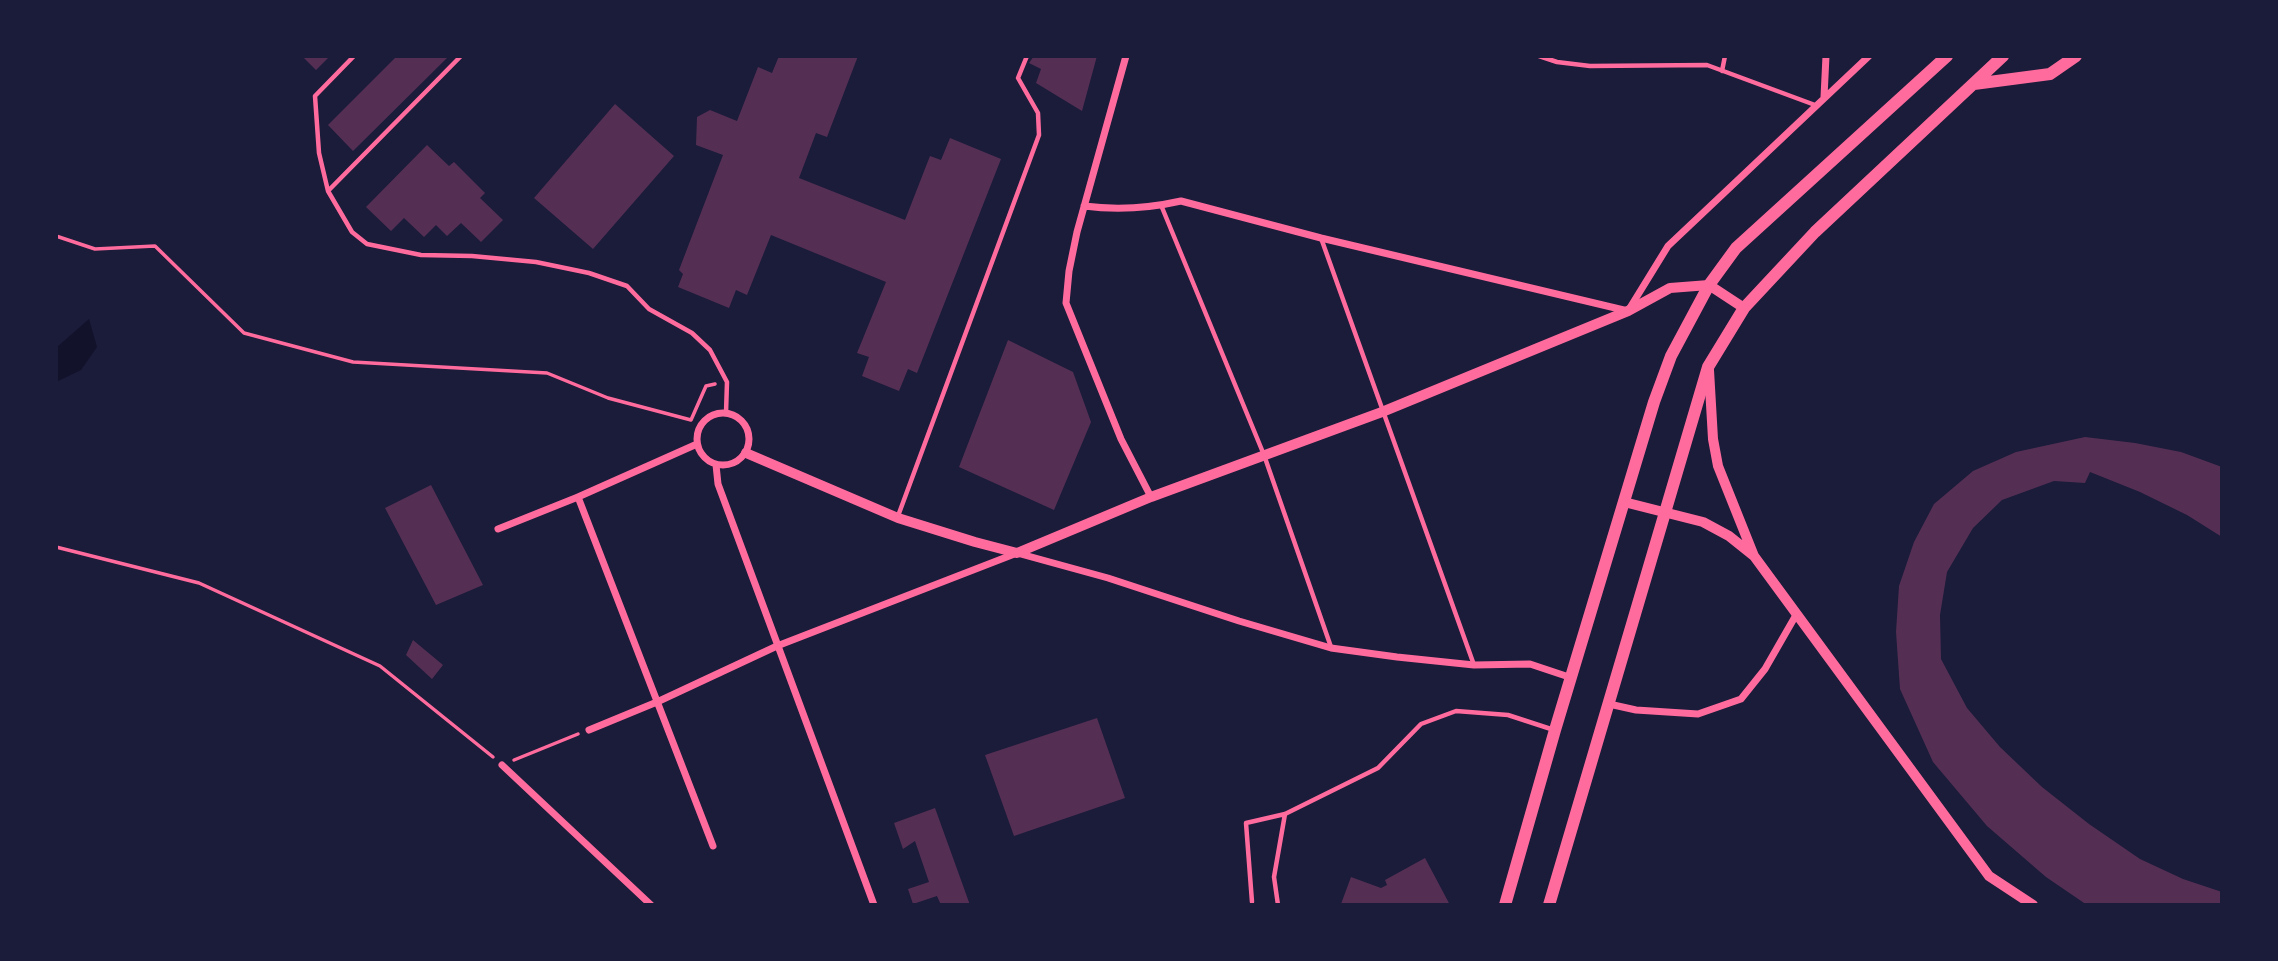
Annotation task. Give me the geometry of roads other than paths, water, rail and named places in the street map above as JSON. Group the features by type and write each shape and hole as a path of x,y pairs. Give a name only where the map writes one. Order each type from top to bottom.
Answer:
{"main road":[{"path":"1505,905 1654,402 1671,356 1709,285 1736,248 1947,56"},
{"path":"1549,905 1709,367 1744,308 1815,232 2003,56"},
{"path":"1974,84 2050,74 2076,56"}],"street":[{"path":"1126,56 1084,206 1069,271 1066,303 1121,439 1151,496"},
{"path":"1825,98 1826,56"},
{"path":"1628,311 1668,246 1869,56"},
{"path":"1084,206 1099,208 1161,205 1181,201 1321,238 1628,311"},
{"path":"589,730 657,702 777,646 1017,553 1151,496 1382,412 1628,311 1670,288 1709,285 1744,308"},
{"path":"1709,367 1713,439 1718,466 1754,556 1989,876 2033,905"},
{"path":"726,413 739,418 747,428 750,440 746,453 728,466 716,465 704,457 697,444 699,428 710,416 726,413"},
{"path":"498,529 697,444"},
{"path":"746,453 898,518 1108,578 1331,648 1474,664 1530,664 1572,678"},
{"path":"716,465 718,484 874,905"},
{"path":"578,497 713,846"},
{"path":"1624,502 1703,522 1729,536 1754,556"},
{"path":"1609,704 1636,710 1698,714 1741,699 1765,669 1796,615"},
{"path":"502,765 651,905"}],"lane":[{"path":"354,56 315,96 319,153 328,191 352,232 367,244 421,255 472,256 536,262 589,273 627,286 649,309 692,333 710,350 727,382 726,413"},
{"path":"328,191 461,56"},
{"path":"898,518 1039,135 1038,113 1018,78 1027,56"},
{"path":"1539,56 1590,66 1707,65 1816,106"},
{"path":"1722,71 1725,56"},
{"path":"1161,205 1264,455 1331,648"},
{"path":"1321,238 1474,664"},
{"path":"1252,902 1246,823 1285,814 1378,768 1421,724 1456,711 1508,715 1555,730"},
{"path":"1278,905 1274,877 1285,814"}]}
